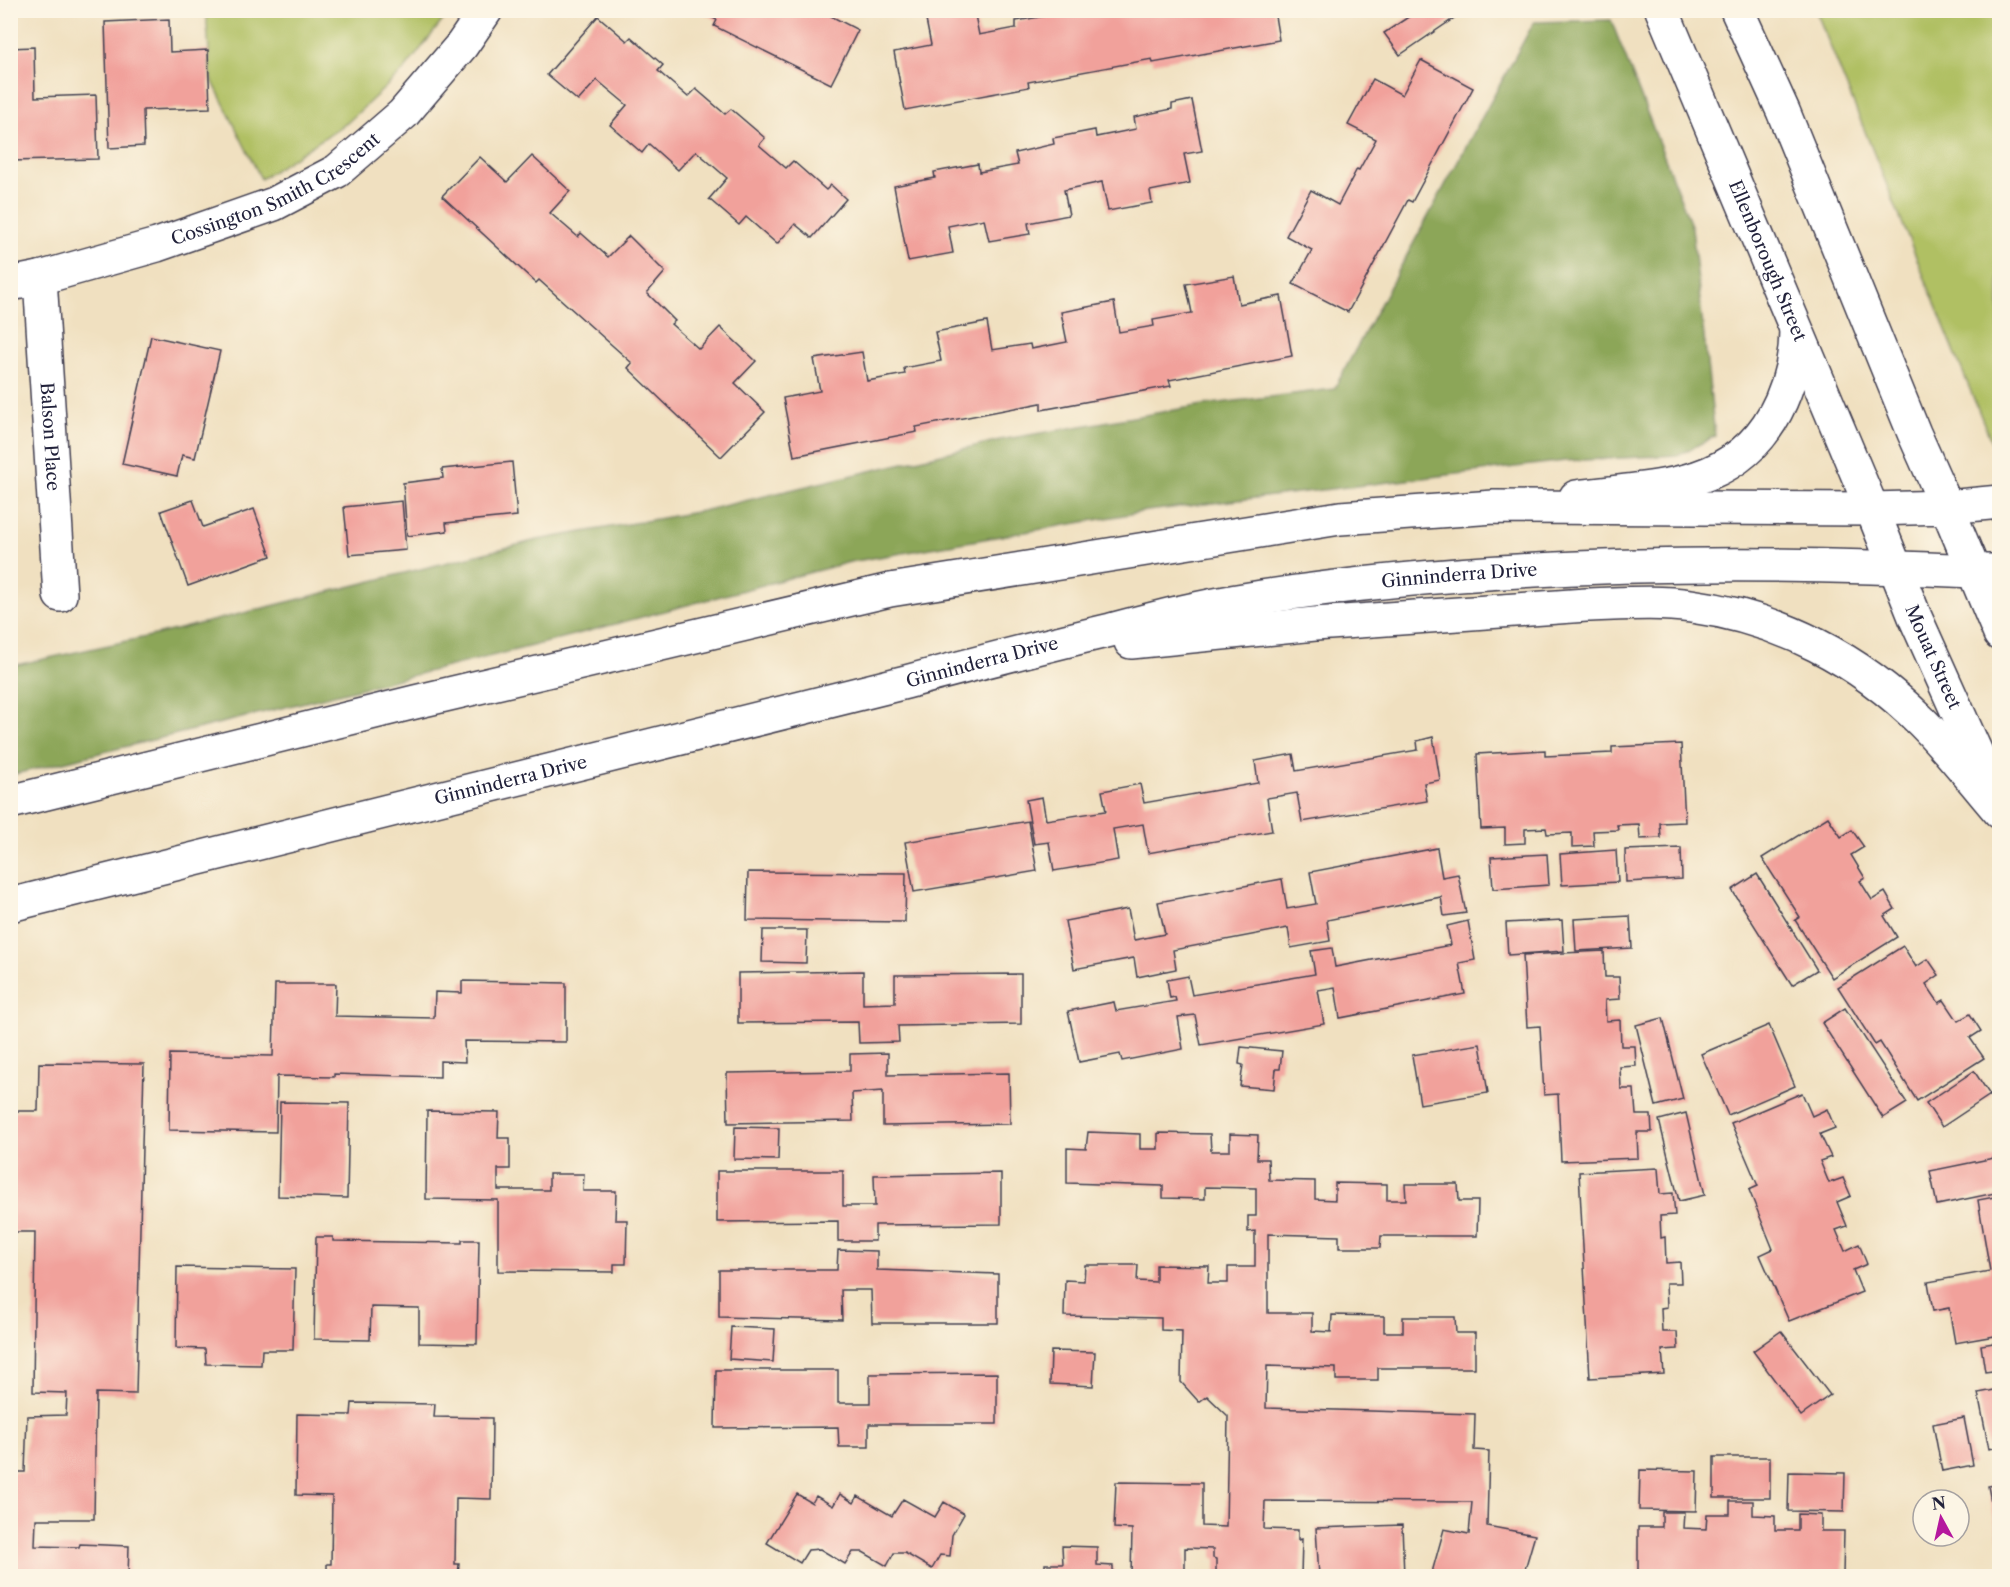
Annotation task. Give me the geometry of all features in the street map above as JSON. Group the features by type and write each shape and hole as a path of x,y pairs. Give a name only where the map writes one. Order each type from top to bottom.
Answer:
{"main road":[{"name":"Cossington Smith Crescent","path":"25,281 157,245 274,204 337,171 404,114 462,45 486,10"},
{"name":"Ellenborough Street","path":"1662,10 1872,509"},
{"path":"1737,10 1783,111 1947,507 1987,571 2000,634"},
{"name":"Balson Place","path":"25,281 60,595"},
{"path":"10,802 890,590 1341,518 1494,507 1678,484 1730,463 1743,455 1758,438 1776,412 1790,375 1795,354 1796,328"},
{"path":"1494,507 1872,509 1947,507 2000,502"},
{"name":"Mouat Street","path":"1872,509 1895,567 2000,804"},
{"name":"Ginninderra Drive","path":"10,905 1007,655 1162,617 1246,600 1358,585 1566,569 1805,565 1987,571"},
{"path":"1007,655 1315,624 1586,605 1691,606 1778,628 1825,648 1848,661 1877,681 1923,723 2000,812"}],"green space":[{"path":"206,10 450,11 405,69 347,123 261,179 211,78"},
{"path":"1816,11 1999,11 1999,445 1993,446"},
{"path":"1611,20 1692,228 1715,436 1679,455 1565,461 1147,511 850,562 536,645 11,775 11,666 155,635 537,540 702,511 1000,440 1203,405 1334,389 1534,22"}],"building":[{"path":"697,10 824,10 823,12 858,30 831,84 714,26 717,20"},
{"path":"951,10 974,10 979,35 1016,28 1016,21 1052,15 1051,10 1274,10 1279,40 1153,63 1152,59 1028,82 1029,87 905,110 894,52 931,45 925,15"},
{"path":"1406,10 1466,10 1400,55 1384,33 1410,16"},
{"path":"598,16 627,41 631,37 663,65 658,71 688,97 696,89 725,114 731,109 765,138 759,145 786,168 793,161 826,190 831,185 846,199 812,238 795,224 777,244 746,217 739,225 709,199 727,178 696,151 678,170 649,144 642,153 610,125 627,105 597,80 578,101 547,75"},
{"path":"169,19 170,52 208,50 210,108 143,110 144,146 109,148 105,22"},
{"path":"34,47 35,97 96,95 98,159 10,161 10,48"},
{"path":"1421,60 1473,88 1412,202 1408,200 1348,312 1293,284 1312,250 1286,236 1311,190 1338,205 1357,169 1359,170 1376,139 1348,125 1373,79 1402,95"},
{"path":"1192,100 1202,151 1184,154 1190,183 1150,191 1152,203 1108,211 1102,182 1064,190 1069,215 1028,223 1030,234 989,241 984,219 948,226 953,253 908,261 894,186 935,178 934,172 978,164 979,172 1018,165 1015,153 1054,144 1053,138 1095,130 1096,137 1136,129 1134,117 1172,109 1172,104"},
{"path":"532,156 570,191 550,213 578,237 581,233 608,257 629,236 665,272 647,293 675,321 671,324 699,349 720,327 756,361 735,383 765,412 721,457 628,368 632,363 539,280 536,283 442,196 480,157 507,182"},
{"path":"1234,276 1239,304 1281,296 1292,356 1169,380 1171,386 1041,410 1041,403 916,427 917,432 794,456 783,398 820,391 814,359 862,352 867,381 905,374 904,368 941,361 935,332 987,322 992,350 1030,344 1031,349 1067,342 1061,312 1114,302 1119,332 1154,326 1153,320 1192,313 1186,284"},
{"path":"151,336 220,351 195,458 182,455 177,476 122,464"},
{"path":"512,462 517,516 446,523 447,531 407,536 403,483 443,478 442,469"},
{"path":"193,500 203,527 254,509 271,556 188,586 161,511"},
{"path":"402,501 406,550 349,555 344,507"},
{"path":"1433,737 1440,780 1424,783 1427,801 1302,822 1297,793 1267,798 1272,831 1148,853 1143,824 1113,829 1118,860 1054,871 1049,842 1034,844 1026,800 1042,797 1046,820 1106,811 1102,791 1140,784 1144,803 1258,783 1255,761 1293,754 1296,771 1418,750 1417,741"},
{"path":"1681,744 1685,822 1660,823 1661,838 1640,839 1639,824 1617,825 1618,830 1593,831 1594,846 1572,847 1572,833 1547,834 1546,828 1525,829 1525,843 1505,844 1505,828 1481,829 1477,754 1545,750 1545,756 1612,753 1612,747"},
{"path":"1828,817 1841,837 1852,830 1864,847 1851,855 1865,878 1860,881 1872,900 1885,892 1895,909 1884,916 1897,937 1832,978 1795,920 1800,917 1762,858"},
{"path":"1028,821 1037,871 914,892 905,842"},
{"path":"1437,848 1442,877 1458,874 1466,913 1444,916 1441,897 1327,920 1330,941 1291,948 1288,928 1173,950 1176,969 1137,977 1134,958 1074,969 1065,921 1128,909 1134,940 1165,934 1158,902 1282,879 1287,909 1316,904 1310,872"},
{"path":"1681,848 1682,879 1626,882 1625,850"},
{"path":"1616,850 1618,882 1562,885 1560,854"},
{"path":"1547,854 1549,885 1493,889 1491,857"},
{"path":"748,872 906,873 905,922 747,920"},
{"path":"1757,874 1817,970 1792,985 1732,890"},
{"path":"1630,916 1632,948 1576,951 1574,919"},
{"path":"1562,920 1564,951 1508,955 1506,923"},
{"path":"1468,921 1475,960 1459,963 1465,994 1340,1018 1335,987 1318,990 1324,1024 1201,1045 1195,1015 1178,1017 1183,1049 1122,1061 1120,1054 1079,1062 1068,1011 1114,1002 1116,1011 1176,1001 1175,997 1170,998 1167,980 1188,976 1192,995 1315,974 1311,951 1332,948 1335,967 1451,945 1447,926"},
{"path":"763,930 807,930 806,963 762,962"},
{"path":"1903,946 1916,967 1928,959 1939,975 1926,984 1939,1003 1944,1000 1958,1021 1970,1014 1981,1031 1970,1038 1984,1058 1917,1101 1880,1042 1875,1045 1838,987"},
{"path":"1604,951 1605,977 1619,977 1620,999 1605,1000 1606,1021 1620,1020 1621,1046 1635,1046 1636,1066 1620,1067 1621,1089 1634,1089 1636,1115 1651,1115 1652,1132 1637,1132 1638,1158 1561,1161 1558,1094 1544,1095 1540,1026 1527,1027 1523,955"},
{"path":"863,971 863,1004 895,1003 895,975 1021,974 1021,1024 898,1026 899,1042 859,1043 858,1022 738,1023 738,973"},
{"path":"462,981 566,983 566,1042 464,1041 465,1062 440,1061 440,1077 334,1074 334,1077 277,1076 276,1132 169,1130 170,1054 273,1056 275,984 336,984 335,1016 434,1018 435,992 462,993"},
{"path":"1845,1008 1907,1103 1883,1118 1822,1023"},
{"path":"1663,1018 1683,1099 1656,1106 1636,1025"},
{"path":"1769,1025 1795,1086 1728,1115 1701,1054"},
{"path":"1480,1044 1488,1093 1420,1104 1412,1055"},
{"path":"1241,1047 1282,1051 1280,1069 1276,1069 1274,1089 1240,1086 1243,1065 1239,1064"},
{"path":"888,1053 888,1075 1009,1073 1010,1124 883,1126 883,1091 852,1093 853,1121 728,1123 727,1073 850,1071 850,1054"},
{"path":"39,1063 144,1064 136,1394 96,1393 94,1519 36,1519 35,1546 79,1547 80,1544 129,1546 128,1576 10,1576 10,1472 25,1472 27,1416 66,1415 67,1393 33,1392 35,1232 10,1232 10,1111 38,1111"},
{"path":"1974,1071 1990,1095 1942,1127 1926,1103"},
{"path":"1802,1093 1812,1116 1827,1109 1835,1128 1820,1134 1831,1157 1820,1161 1829,1183 1843,1178 1851,1196 1837,1202 1847,1226 1836,1230 1845,1251 1859,1244 1867,1264 1853,1270 1862,1292 1789,1321 1760,1255 1773,1249 1749,1190 1758,1186 1731,1123"},
{"path":"280,1102 349,1103 347,1198 278,1196"},
{"path":"427,1111 499,1112 498,1138 510,1138 510,1169 498,1169 498,1190 549,1190 549,1174 584,1174 583,1191 616,1191 615,1220 627,1220 626,1264 614,1264 614,1272 498,1271 498,1200 426,1199"},
{"path":"1686,1113 1705,1195 1679,1201 1659,1120"},
{"path":"735,1127 779,1128 778,1160 734,1159"},
{"path":"1088,1132 1140,1134 1140,1149 1158,1149 1158,1133 1210,1134 1211,1151 1230,1151 1230,1134 1258,1135 1257,1159 1268,1159 1269,1180 1315,1181 1315,1199 1335,1200 1335,1183 1387,1184 1387,1200 1406,1200 1405,1184 1458,1184 1459,1201 1478,1201 1477,1236 1381,1236 1380,1248 1339,1248 1339,1236 1268,1234 1268,1313 1312,1313 1312,1331 1331,1332 1332,1315 1384,1316 1384,1332 1403,1332 1403,1317 1455,1317 1456,1333 1475,1333 1475,1368 1378,1368 1378,1380 1336,1380 1336,1368 1267,1366 1266,1408 1475,1414 1474,1450 1489,1451 1487,1526 1535,1535 1523,1576 1431,1576 1444,1529 1469,1534 1472,1502 1265,1501 1264,1529 1298,1530 1298,1540 1302,1539 1301,1576 1216,1576 1216,1559 1213,1558 1213,1549 1185,1548 1185,1576 1131,1576 1132,1529 1114,1528 1116,1482 1202,1483 1202,1526 1226,1527 1228,1416 1207,1396 1199,1402 1181,1382 1182,1331 1161,1330 1161,1318 1064,1316 1065,1280 1084,1281 1085,1265 1138,1265 1137,1281 1156,1282 1156,1265 1209,1266 1208,1283 1228,1283 1228,1267 1255,1267 1255,1231 1248,1232 1248,1216 1256,1216 1256,1188 1205,1187 1205,1199 1163,1198 1163,1186 1067,1183 1067,1148 1086,1149"},
{"path":"1999,1157 2000,1192 1937,1205 1930,1171"},
{"path":"1658,1168 1660,1194 1673,1193 1675,1215 1660,1216 1661,1238 1665,1237 1666,1263 1680,1262 1681,1283 1666,1283 1667,1307 1661,1308 1662,1332 1677,1332 1678,1349 1662,1350 1664,1374 1590,1378 1579,1172"},
{"path":"717,1171 843,1171 843,1206 875,1206 874,1175 1001,1173 1001,1224 875,1225 875,1241 838,1241 838,1221 717,1222"},
{"path":"2000,1196 2000,1335 1955,1343 1949,1308 1933,1311 1928,1282 1990,1271 1978,1200"},
{"path":"316,1237 333,1237 333,1241 462,1243 462,1240 479,1240 477,1344 419,1343 419,1308 371,1307 370,1340 314,1339"},
{"path":"838,1250 877,1251 877,1270 998,1274 998,1323 872,1323 871,1290 841,1290 842,1320 719,1317 719,1270 837,1270"},
{"path":"177,1267 295,1269 293,1350 262,1350 261,1365 206,1364 205,1349 176,1348"},
{"path":"731,1327 775,1329 773,1362 729,1359"},
{"path":"1781,1331 1830,1395 1801,1416 1753,1351"},
{"path":"2000,1342 2000,1370 1985,1372 1981,1345"},
{"path":"1051,1351 1095,1352 1093,1386 1050,1384"},
{"path":"716,1370 838,1370 838,1403 870,1403 870,1374 997,1373 997,1424 869,1424 869,1447 839,1447 838,1427 715,1428"},
{"path":"2000,1389 2000,1447 1989,1449 1978,1393"},
{"path":"352,1403 435,1404 434,1417 492,1418 491,1499 456,1498 455,1564 459,1564 458,1576 327,1576 327,1564 331,1564 332,1496 296,1495 297,1414 351,1415"},
{"path":"1964,1418 1973,1465 1942,1471 1933,1424"},
{"path":"1714,1457 1770,1457 1770,1498 1714,1498"},
{"path":"1640,1470 1697,1471 1696,1511 1639,1510"},
{"path":"1789,1472 1845,1473 1844,1512 1788,1511"},
{"path":"2000,1484 2000,1537 1998,1537 1988,1486"},
{"path":"797,1494 812,1503 816,1496 833,1506 840,1494 854,1503 858,1496 892,1516 903,1499 935,1517 944,1502 964,1514 952,1535 950,1556 940,1555 932,1569 905,1553 894,1553 887,1566 863,1552 853,1552 845,1564 820,1549 808,1550 800,1563 767,1543"},
{"path":"1730,1501 1753,1501 1753,1515 1775,1516 1775,1530 1798,1530 1798,1514 1821,1515 1821,1531 1844,1531 1843,1576 1638,1576 1638,1527 1662,1527 1662,1512 1684,1512 1683,1528 1706,1529 1707,1514 1730,1514"},
{"path":"1402,1525 1404,1576 1319,1576 1316,1528"},
{"path":"1062,1546 1097,1547 1097,1565 1113,1566 1113,1576 1045,1576 1045,1564 1063,1564"}]}
